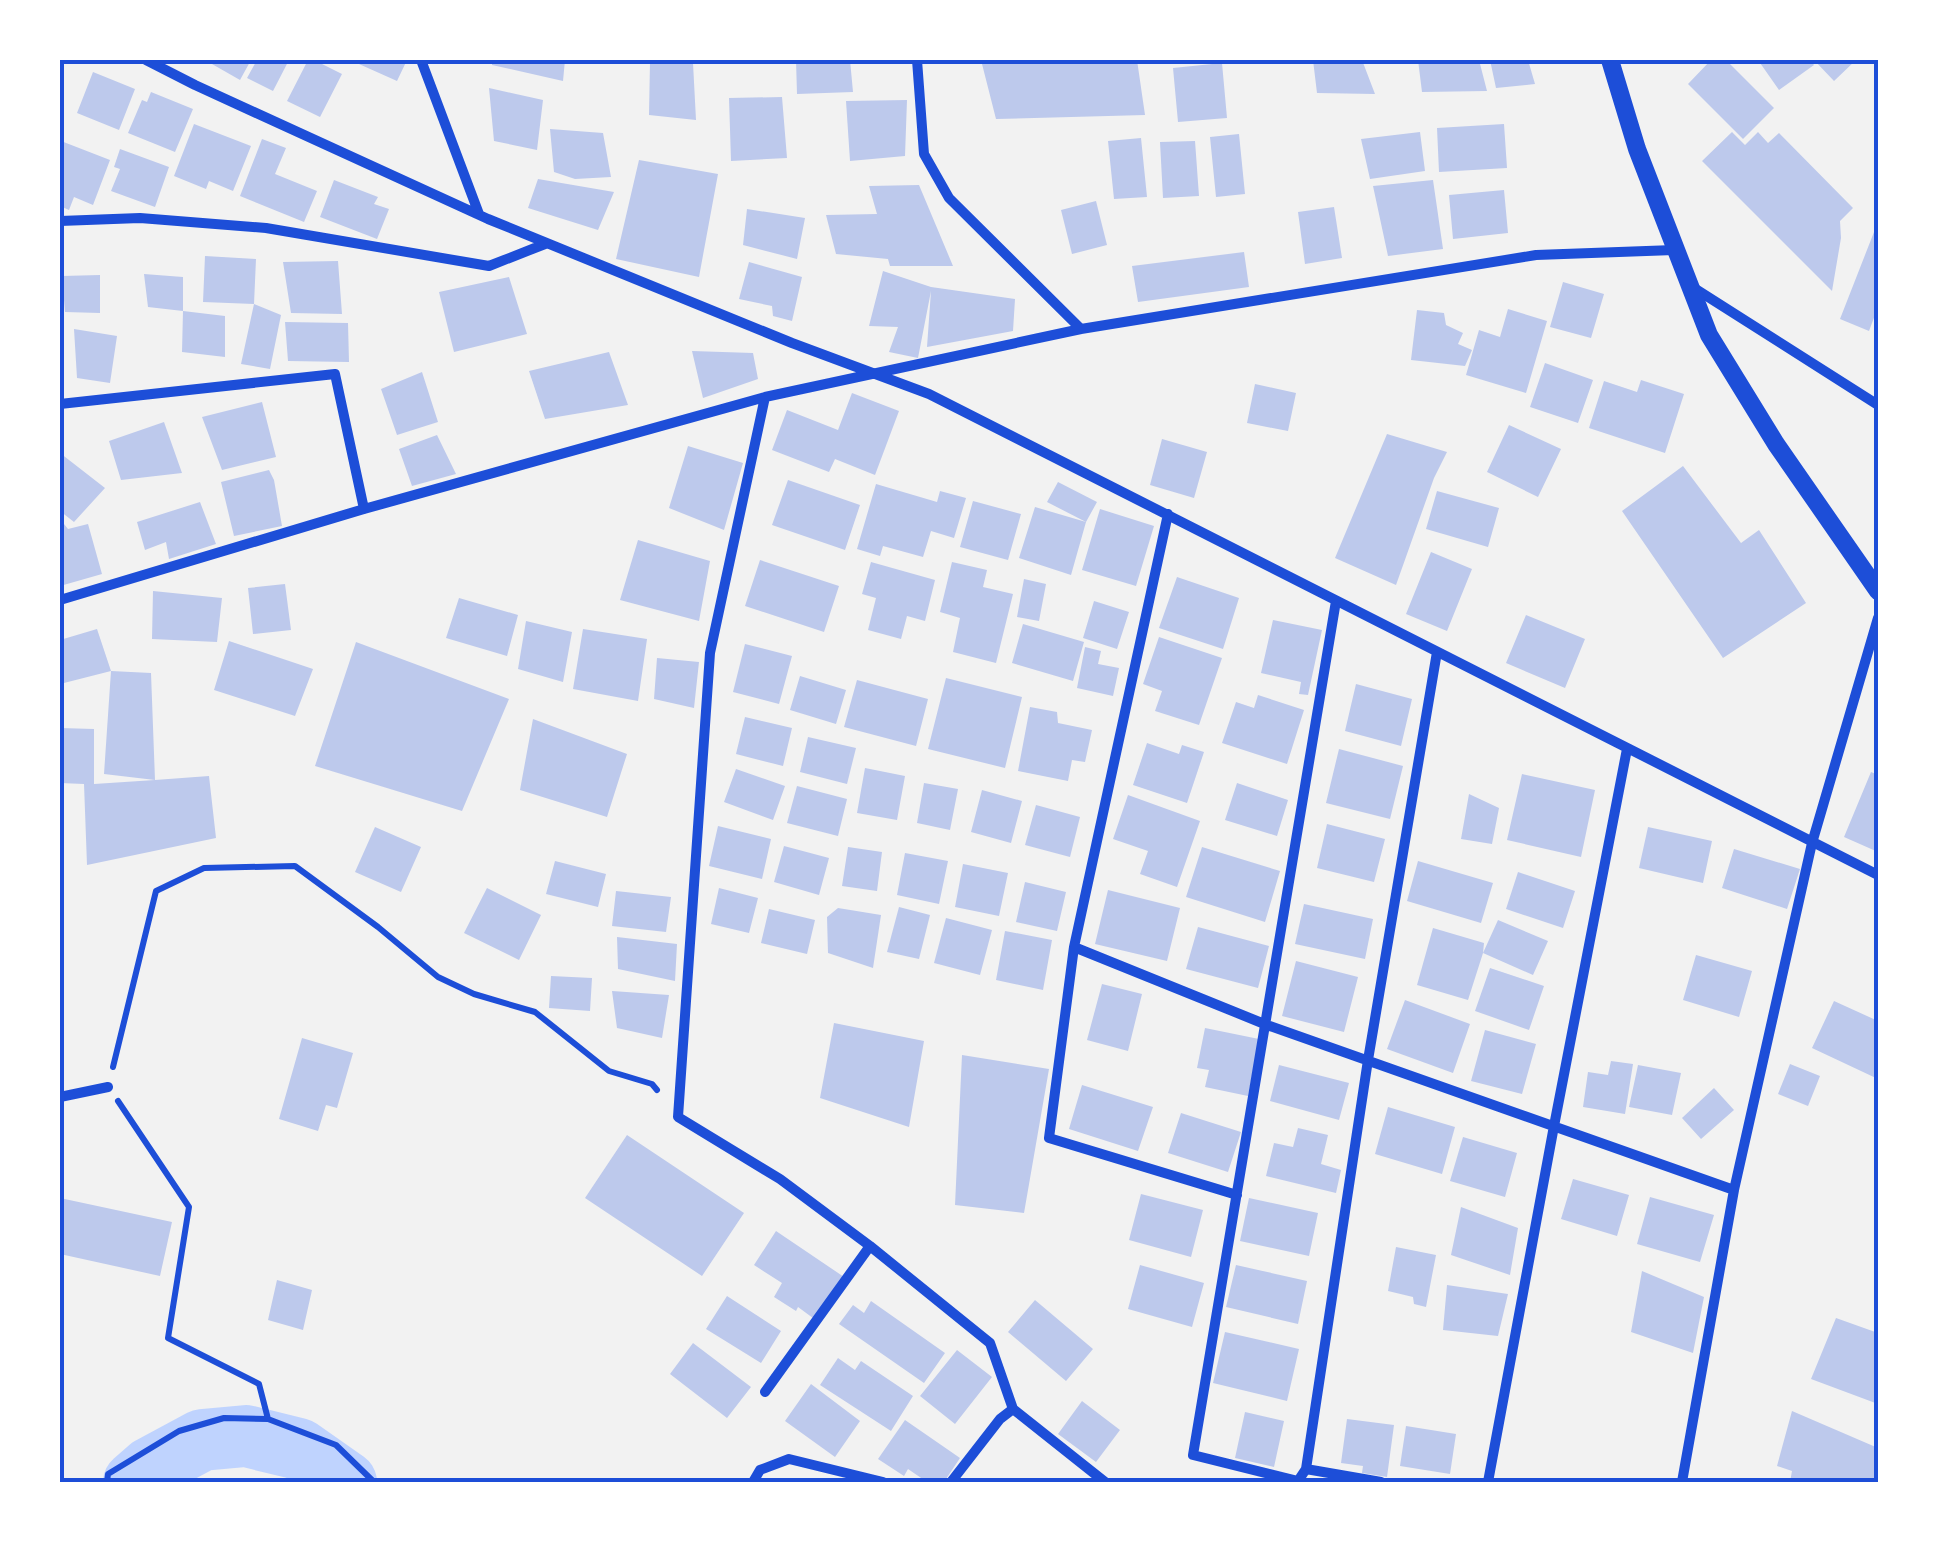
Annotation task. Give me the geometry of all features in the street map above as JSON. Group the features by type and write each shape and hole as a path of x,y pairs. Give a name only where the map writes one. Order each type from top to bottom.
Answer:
{"street":[{"path":"146,60 546,244 929,394 1878,875"},
{"path":"421,60 479,215"},
{"path":"917,60 924,154 949,198 1080,330"},
{"path":"1610,60 1637,148 1708,335 1766,429 1878,591"},
{"path":"60,221 140,218 266,228 489,266 546,244"},
{"path":"60,600 364,509 764,397 1080,330 1536,255 1674,250"},
{"path":"1689,284 1878,405"},
{"path":"60,404 335,374 364,509"},
{"path":"764,397 710,653 678,1118 780,1179 990,1342 1013,1409 1105,1482"},
{"path":"1168,514 1074,947 1049,1138 1238,1196"},
{"path":"1336,601 1194,1455 1298,1481 1306,1469 1368,1060 1437,652"},
{"path":"1682,1482 1734,1190 1812,842 1878,618"},
{"path":"1488,1482 1627,748"},
{"path":"1074,947 1266,1024 1734,1190"},
{"path":"60,1097 108,1087"},
{"path":"766,1392 870,1246"},
{"path":"951,1482 1000,1419 1013,1409"},
{"path":"753,1482 760,1470 788,1459 883,1482"},
{"path":"1306,1469 1381,1482"}],"path":[{"path":"268,1419 259,1384 168,1338 190,1207 108,1087 156,891 204,868 295,866 438,977 474,994 535,1012 609,1072 652,1084 678,1118"},
{"path":"107,1482 108,1474 179,1431 224,1418 268,1419 336,1445 374,1482"}],"building":[{"path":"205,60 251,60 240,80"},
{"path":"257,60 289,60 273,91 247,78"},
{"path":"308,60 342,74 320,117 287,101"},
{"path":"350,60 407,60 397,81"},
{"path":"492,60 565,60 563,81 492,65"},
{"path":"796,60 850,60 853,92 797,94"},
{"path":"981,60 1137,60 1145,115 996,119"},
{"path":"1313,60 1362,60 1375,94 1317,93"},
{"path":"1418,60 1479,60 1487,91 1422,92"},
{"path":"1490,60 1528,60 1535,84 1496,88"},
{"path":"1711,60 1726,60 1774,108 1743,139 1688,84"},
{"path":"1758,60 1810,60 1814,65 1779,90"},
{"path":"1814,60 1856,60 1834,81"},
{"path":"650,62 693,63 696,120 649,115"},
{"path":"1222,63 1227,118 1178,122 1173,68"},
{"path":"93,72 135,89 119,130 77,113"},
{"path":"489,88 543,100 537,150 494,141"},
{"path":"151,92 193,109 175,152 128,133 142,100 147,102"},
{"path":"782,97 787,158 731,161 729,98"},
{"path":"907,100 905,156 850,161 846,101"},
{"path":"194,124 251,146 233,191 209,181 206,189 174,176"},
{"path":"1504,124 1507,168 1439,172 1437,128"},
{"path":"550,129 603,133 611,177 575,179 554,172"},
{"path":"1420,132 1425,171 1370,179 1361,139"},
{"path":"1732,132 1745,145 1758,132 1768,143 1779,133 1853,208 1840,221 1832,291 1702,161"},
{"path":"1239,134 1245,194 1216,197 1210,137"},
{"path":"1141,138 1147,197 1114,199 1108,141"},
{"path":"262,139 286,148 275,174 317,191 304,222 240,196"},
{"path":"61,141 110,160 93,205 74,197 69,210 60,206"},
{"path":"1195,141 1199,196 1163,198 1160,142"},
{"path":"120,149 169,167 155,207 111,191 120,169 114,167"},
{"path":"639,160 718,174 699,277 616,259"},
{"path":"538,179 614,192 598,230 528,208"},
{"path":"334,180 378,197 374,204 389,209 377,239 320,217"},
{"path":"1433,180 1443,249 1388,256 1373,186"},
{"path":"919,185 953,266 890,266 888,259 836,254 826,215 877,214 869,186"},
{"path":"1504,190 1508,233 1453,239 1449,195"},
{"path":"1096,201 1107,245 1072,254 1061,210"},
{"path":"1334,207 1342,258 1305,264 1298,212"},
{"path":"747,209 805,218 797,259 743,245"},
{"path":"1874,232 1878,234 1878,307 1869,331 1840,319"},
{"path":"1244,252 1249,287 1138,302 1132,266"},
{"path":"205,256 256,259 254,304 203,302"},
{"path":"338,261 342,314 291,313 283,262"},
{"path":"749,262 802,277 792,321 773,316 772,306 739,299"},
{"path":"883,271 931,287 1015,299 1013,331 927,347 931,291 918,358 889,352 898,327 869,326"},
{"path":"144,274 183,277 183,311 148,307"},
{"path":"100,275 100,313 65,312 62,276"},
{"path":"509,277 527,334 454,352 439,292"},
{"path":"1563,282 1604,294 1591,338 1550,327"},
{"path":"254,304 281,315 270,369 241,364"},
{"path":"1508,309 1547,321 1526,393 1466,375 1479,330 1500,337"},
{"path":"1417,310 1444,313 1446,325 1463,333 1458,344 1472,350 1465,366 1411,360"},
{"path":"183,311 225,316 225,357 182,352"},
{"path":"285,322 348,323 349,362 288,361"},
{"path":"74,329 117,336 110,383 77,378"},
{"path":"692,351 753,353 758,379 703,398"},
{"path":"609,352 628,405 545,419 529,371"},
{"path":"1545,363 1593,380 1578,423 1530,407"},
{"path":"422,372 438,422 397,435 381,389"},
{"path":"1641,380 1684,394 1665,453 1589,428 1604,381 1637,392"},
{"path":"1255,384 1296,393 1288,431 1247,423"},
{"path":"852,393 899,411 875,475 835,459 829,472 772,450 787,410 838,430"},
{"path":"262,402 276,457 222,470 202,417"},
{"path":"164,422 182,473 121,480 109,441"},
{"path":"1509,425 1561,449 1538,497 1487,472"},
{"path":"1387,434 1447,452 1396,585 1335,558"},
{"path":"437,435 456,474 412,486 399,449"},
{"path":"1162,439 1207,452 1194,498 1150,485"},
{"path":"688,446 743,463 724,530 669,508"},
{"path":"60,453 105,488 74,522 60,511"},
{"path":"1683,466 1741,543 1759,530 1806,603 1723,658 1622,511"},
{"path":"269,470 282,526 234,536 221,482"},
{"path":"788,480 860,505 845,550 772,525"},
{"path":"1058,482 1097,502 1086,522 1047,502"},
{"path":"876,484 937,502 940,491 966,498 954,538 931,531 923,557 883,546 880,556 857,549"},
{"path":"1437,491 1499,508 1488,547 1426,529"},
{"path":"973,501 1021,514 1008,560 960,547"},
{"path":"200,502 216,544 169,559 166,542 145,550 137,522"},
{"path":"1035,507 1086,522 1071,575 1019,558"},
{"path":"1100,509 1154,526 1136,586 1082,570"},
{"path":"60,519 68,529 88,524 102,574 60,586"},
{"path":"638,540 710,561 699,621 620,600"},
{"path":"1431,552 1472,569 1447,631 1406,614"},
{"path":"760,560 839,586 824,632 745,606"},
{"path":"871,562 935,580 925,621 907,616 901,639 868,630 876,598 862,594"},
{"path":"952,562 987,570 983,587 1013,594 996,663 953,652 960,618 940,612"},
{"path":"1177,577 1239,598 1223,649 1159,628"},
{"path":"1024,579 1046,584 1039,621 1017,617"},
{"path":"285,584 291,630 253,634 248,588"},
{"path":"153,591 222,598 217,642 152,639"},
{"path":"459,598 518,615 507,656 446,638"},
{"path":"1094,601 1129,612 1117,649 1083,638"},
{"path":"1526,615 1585,639 1565,688 1506,663"},
{"path":"1273,620 1322,630 1308,695 1299,694 1301,682 1261,673"},
{"path":"526,621 572,632 563,682 518,669"},
{"path":"1023,624 1084,642 1073,681 1012,663"},
{"path":"97,629 111,671 60,684 60,640"},
{"path":"583,629 647,639 638,701 573,689"},
{"path":"1159,637 1222,658 1199,725 1155,711 1162,691 1143,684"},
{"path":"229,641 313,669 295,716 214,690"},
{"path":"356,642 509,699 462,811 315,766"},
{"path":"745,644 792,656 779,704 733,692"},
{"path":"1085,647 1101,651 1098,664 1119,668 1113,696 1077,688"},
{"path":"657,658 699,662 694,708 654,699"},
{"path":"111,671 151,673 155,780 104,774"},
{"path":"800,676 846,690 836,724 790,710"},
{"path":"946,678 1022,697 1005,768 928,749"},
{"path":"857,680 928,699 916,746 844,727"},
{"path":"1356,684 1412,699 1401,746 1345,731"},
{"path":"1258,695 1304,710 1287,764 1222,743 1236,702 1254,708"},
{"path":"1030,707 1057,712 1058,723 1092,730 1085,762 1072,760 1068,781 1018,771"},
{"path":"745,717 792,728 783,766 736,754"},
{"path":"533,719 627,754 607,817 520,790"},
{"path":"60,728 94,729 94,784 209,776 216,838 87,865 84,784 60,783"},
{"path":"808,737 856,748 847,784 800,772"},
{"path":"1147,743 1179,754 1182,745 1204,752 1187,803 1133,785"},
{"path":"1339,749 1403,766 1390,819 1326,803"},
{"path":"865,768 905,776 897,820 857,813"},
{"path":"736,769 785,786 773,820 724,802"},
{"path":"1871,772 1878,775 1878,852 1844,837"},
{"path":"1522,774 1595,790 1581,857 1507,840"},
{"path":"924,783 958,789 950,830 917,823"},
{"path":"1237,783 1288,800 1277,836 1225,820"},
{"path":"797,786 847,799 838,836 787,823"},
{"path":"982,790 1022,801 1011,843 971,832"},
{"path":"1469,794 1499,808 1492,844 1461,839"},
{"path":"1128,795 1200,821 1177,887 1140,874 1148,851 1113,839"},
{"path":"1036,805 1080,817 1070,857 1025,845"},
{"path":"1327,824 1385,839 1374,882 1317,868"},
{"path":"718,826 771,839 762,879 709,866"},
{"path":"375,827 421,847 401,892 355,872"},
{"path":"1648,827 1712,841 1703,883 1639,868"},
{"path":"784,846 829,858 819,895 774,882"},
{"path":"848,847 882,852 877,891 842,886"},
{"path":"1202,847 1280,871 1265,922 1186,897"},
{"path":"1734,849 1800,869 1787,909 1722,888"},
{"path":"905,853 948,861 939,904 897,895"},
{"path":"555,861 606,874 598,907 546,894"},
{"path":"1418,861 1493,883 1481,923 1407,901"},
{"path":"963,864 1008,873 999,916 955,907"},
{"path":"1518,872 1575,891 1563,928 1506,909"},
{"path":"1025,882 1066,892 1057,931 1016,922"},
{"path":"487,888 541,915 519,960 464,933"},
{"path":"719,888 758,898 749,933 711,924"},
{"path":"1108,890 1180,908 1167,961 1095,944"},
{"path":"616,891 671,897 666,932 612,926"},
{"path":"1304,904 1373,919 1365,959 1295,944"},
{"path":"899,907 930,915 919,959 887,952"},
{"path":"838,908 881,915 873,968 828,953 827,917"},
{"path":"769,909 815,920 807,954 761,943"},
{"path":"946,918 992,930 980,975 934,963"},
{"path":"1498,920 1548,941 1533,975 1483,953"},
{"path":"1198,927 1269,946 1258,988 1186,969"},
{"path":"1433,928 1484,943 1468,1000 1417,985"},
{"path":"1005,931 1052,940 1043,990 996,980"},
{"path":"617,937 677,944 675,981 618,969"},
{"path":"1696,955 1752,971 1739,1017 1683,1000"},
{"path":"1296,961 1358,977 1344,1032 1282,1016"},
{"path":"1490,968 1544,986 1529,1030 1475,1011"},
{"path":"551,976 592,978 590,1011 549,1008"},
{"path":"1102,984 1142,994 1128,1051 1087,1040"},
{"path":"612,991 669,995 662,1038 617,1028"},
{"path":"1405,1000 1470,1024 1453,1073 1387,1049"},
{"path":"1834,1001 1878,1021 1878,1079 1812,1048"},
{"path":"834,1023 924,1041 909,1127 820,1098"},
{"path":"1205,1028 1259,1039 1248,1096 1205,1087 1209,1070 1197,1068"},
{"path":"1485,1030 1536,1044 1522,1094 1471,1081"},
{"path":"302,1038 353,1053 337,1108 326,1105 318,1131 279,1119"},
{"path":"962,1055 1049,1069 1024,1213 955,1205"},
{"path":"1611,1061 1633,1064 1625,1114 1583,1107 1588,1072 1608,1075"},
{"path":"1790,1064 1820,1076 1808,1106 1778,1094"},
{"path":"1279,1065 1349,1083 1339,1120 1270,1101"},
{"path":"1638,1065 1681,1073 1672,1115 1629,1107"},
{"path":"1082,1085 1153,1107 1138,1151 1069,1129"},
{"path":"1714,1088 1734,1110 1701,1139 1682,1118"},
{"path":"1388,1107 1455,1127 1442,1174 1375,1154"},
{"path":"1181,1113 1241,1132 1228,1172 1168,1153"},
{"path":"1298,1128 1328,1135 1321,1164 1341,1170 1336,1193 1266,1176 1274,1143 1293,1147"},
{"path":"627,1135 744,1213 702,1276 585,1198"},
{"path":"1463,1137 1517,1153 1505,1197 1450,1181"},
{"path":"1573,1179 1629,1195 1617,1236 1561,1219"},
{"path":"1141,1194 1203,1210 1191,1257 1129,1240"},
{"path":"1650,1197 1714,1215 1700,1262 1637,1244"},
{"path":"60,1198 172,1222 160,1276 60,1254"},
{"path":"1249,1198 1318,1213 1309,1256 1240,1241"},
{"path":"1461,1207 1518,1228 1510,1275 1451,1255"},
{"path":"776,1231 847,1279 817,1321 774,1297 782,1283 754,1265"},
{"path":"1396,1247 1436,1255 1426,1307 1414,1304 1413,1297 1388,1291"},
{"path":"1140,1265 1204,1283 1192,1327 1128,1309"},
{"path":"1236,1265 1307,1281 1298,1324 1226,1307"},
{"path":"1642,1271 1704,1297 1693,1353 1631,1332"},
{"path":"277,1280 312,1290 303,1330 268,1320"},
{"path":"1447,1285 1508,1294 1498,1336 1443,1330"},
{"path":"727,1296 781,1331 761,1363 706,1329"},
{"path":"1035,1300 1093,1349 1066,1381 1008,1332"},
{"path":"871,1301 945,1353 924,1383 839,1324 853,1305 864,1313"},
{"path":"1836,1318 1878,1333 1878,1404 1811,1379"},
{"path":"1225,1332 1299,1349 1287,1401 1213,1383"},
{"path":"693,1343 751,1387 727,1418 670,1374"},
{"path":"957,1350 992,1377 955,1424 920,1396"},
{"path":"838,1358 855,1370 861,1361 913,1396 891,1431 820,1385"},
{"path":"811,1384 860,1421 835,1457 785,1421"},
{"path":"1082,1401 1120,1430 1096,1462 1058,1434"},
{"path":"1792,1411 1878,1448 1877,1482 1790,1482 1792,1471 1777,1466"},
{"path":"1245,1412 1284,1421 1274,1467 1235,1458"},
{"path":"1347,1419 1394,1425 1387,1477 1362,1473 1363,1466 1341,1463"},
{"path":"905,1420 960,1458 944,1482 927,1482 908,1469 904,1476 878,1459"},
{"path":"1406,1426 1456,1434 1450,1474 1400,1466"}],"waterway":[{"path":"134,1482 150,1468 202,1440 246,1436 299,1449 346,1482"}]}
